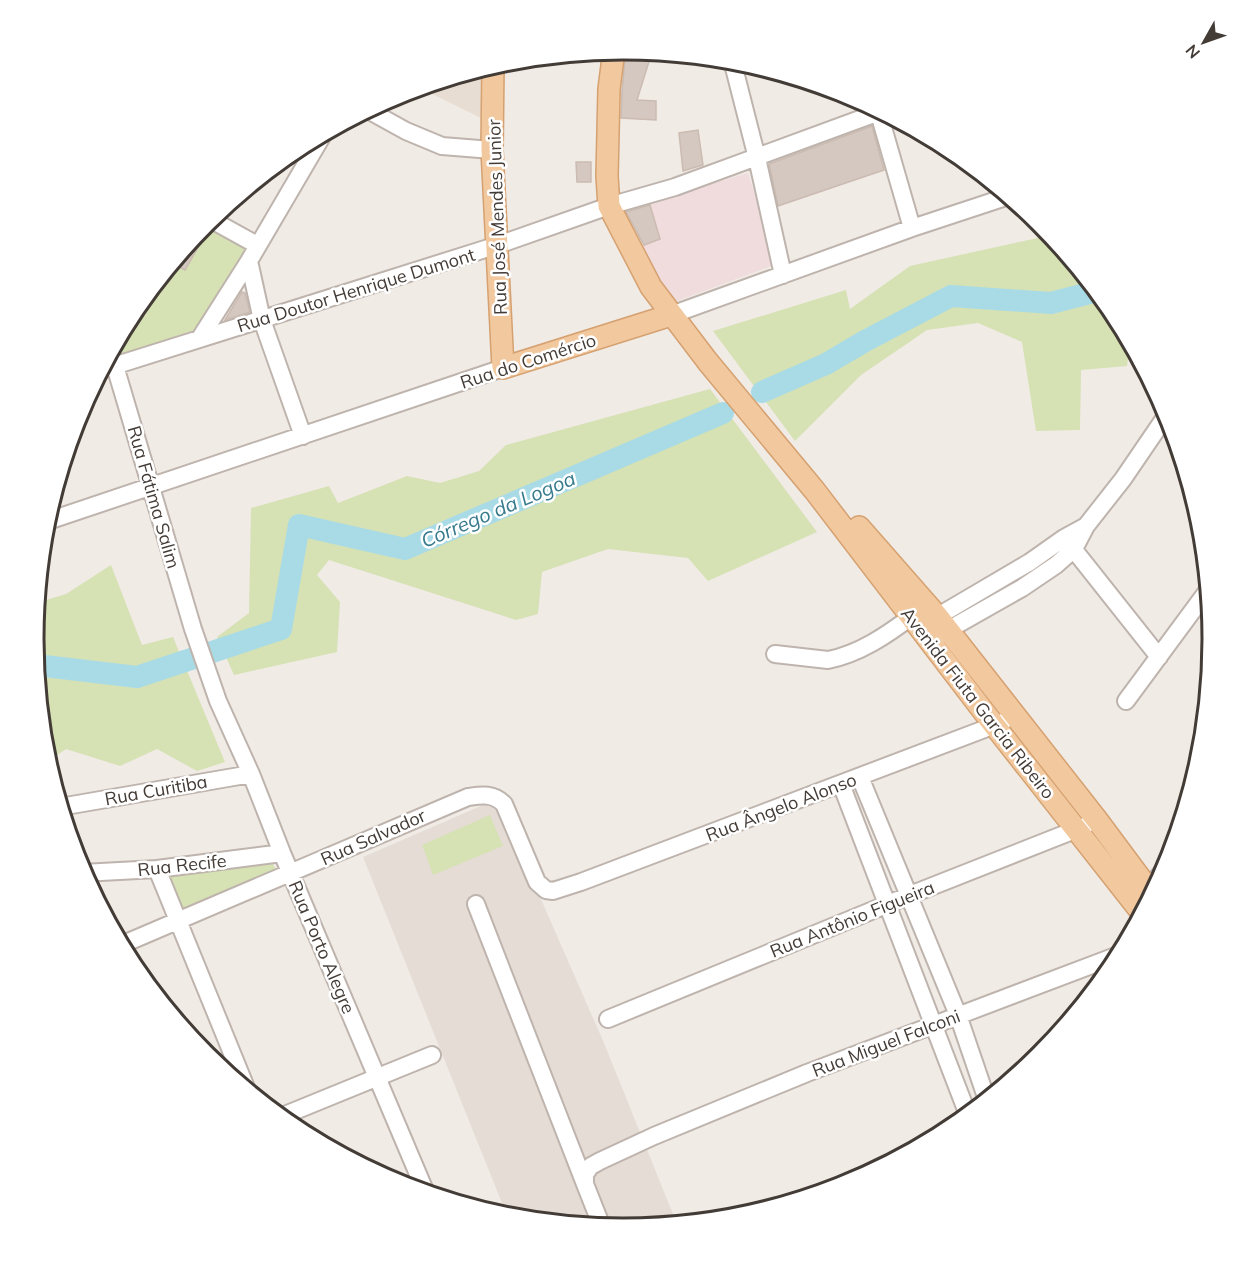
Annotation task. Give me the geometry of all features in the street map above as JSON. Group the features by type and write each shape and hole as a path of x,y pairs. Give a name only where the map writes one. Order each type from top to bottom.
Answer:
{"main road":[{"path":"609,206 607,176 609,89 613,60"},
{"name":"Rua José Mendes Junior","path":"493,75 492,150 503,368"},
{"name":"Avenida Fiuta Garcia Ribeiro","path":"609,206 651,287 671,315 815,491 845,513 929,626 994,724 1137,907"},
{"name":"Rua do Comércio","path":"503,368 671,315"},
{"name":"Avenida Fiuta Garcia Ribeiro","path":"929,626 1014,717 1147,887"}],"street":[{"path":"735,71 783,275"},
{"path":"377,115 406,131 442,146 492,150"},
{"name":"Rua Doutor Henrique Dumont","path":"112,367 498,245 609,206 675,187 870,115"},
{"path":"883,121 912,228"},
{"path":"200,338 249,261 315,148"},
{"name":"Rua do Comércio","path":"671,315 912,228 1000,199"},
{"path":"219,224 257,244"},
{"path":"249,261 262,320 303,436"},
{"name":"Rua do Comércio","path":"57,518 503,368"},
{"name":"Rua Fátima Salim","path":"109,371 152,487 193,629 218,701"},
{"path":"775,654 818,659 836,658 877,640 929,626 1022,588 1056,565 1069,544 1124,479 1161,424"},
{"path":"1069,544 1159,657"},
{"path":"1126,701 1201,600"},
{"name":"Rua Porto Alegre","path":"218,701 251,774 282,853 421,1182"},
{"name":"Rua Ângelo Alonso","path":"494,796 504,804 510,814 537,882 546,890 553,891 1014,717"},
{"name":"Rua Curitiba","path":"68,806 251,774"},
{"path":"860,777 958,1015 984,1092"},
{"path":"841,784 965,1107"},
{"name":"Rua Salvador","path":"129,942 468,797 494,796"},
{"name":"Rua Antônio Figueira","path":"608,1019 910,895 1076,831 1096,820"},
{"name":"Rua Recife","path":"93,872 157,869 282,853"},
{"path":"157,869 241,1075"},
{"path":"476,904 598,1217"},
{"name":"Rua Miguel Falconi","path":"585,1184 585,1174 591,1167 654,1136 934,1024 1106,960"},
{"path":"290,1113 432,1055"}],"shaded area":[{"path":"483,77 481,118 430,93"},
{"path":"748,173 777,264 666,305 637,248 660,239 649,203"},
{"path":"497,799 604,1043 674,1216 585,1217 547,1214 503,1205 363,857"}],"green space":[{"path":"212,230 248,249 196,330 118,356 163,286"},
{"path":"1041,237 1083,286 1105,317 1128,355 1127,366 1081,370 1080,430 1036,431 1022,342 978,323 927,330 861,375 795,441 713,331 846,290 850,309 910,266"},
{"path":"710,389 817,532 708,581 688,558 608,549 542,572 538,614 516,620 329,560 317,575 340,602 337,652 234,675 217,637 249,613 251,508 329,486 338,503 407,476 440,483 479,471 506,445"},
{"path":"111,565 142,645 173,637 225,762 197,771 157,749 120,766 66,749 56,756 48,715 45,677 45,601 66,594"},
{"path":"490,815 503,846 433,875 422,845"},
{"path":"273,864 277,873 177,914 164,876"}],"building":[{"path":"625,59 649,60 637,100 656,101 656,120 621,118"},
{"path":"872,126 884,170 778,206 769,164"},
{"path":"698,130 703,165 683,171 679,133"},
{"path":"576,162 591,162 591,182 577,182"},
{"path":"650,205 660,239 644,245 626,212"},
{"path":"201,242 185,270 179,267"},
{"path":"242,292 245,293 250,312 225,320"}],"waterway":[{"name":"Córrego da Logoa","path":"762,392 826,364 951,296 1051,303 1088,293"},
{"name":"Córrego da Logoa","path":"45,666 137,677 281,629 299,525 405,549 723,413"}]}
